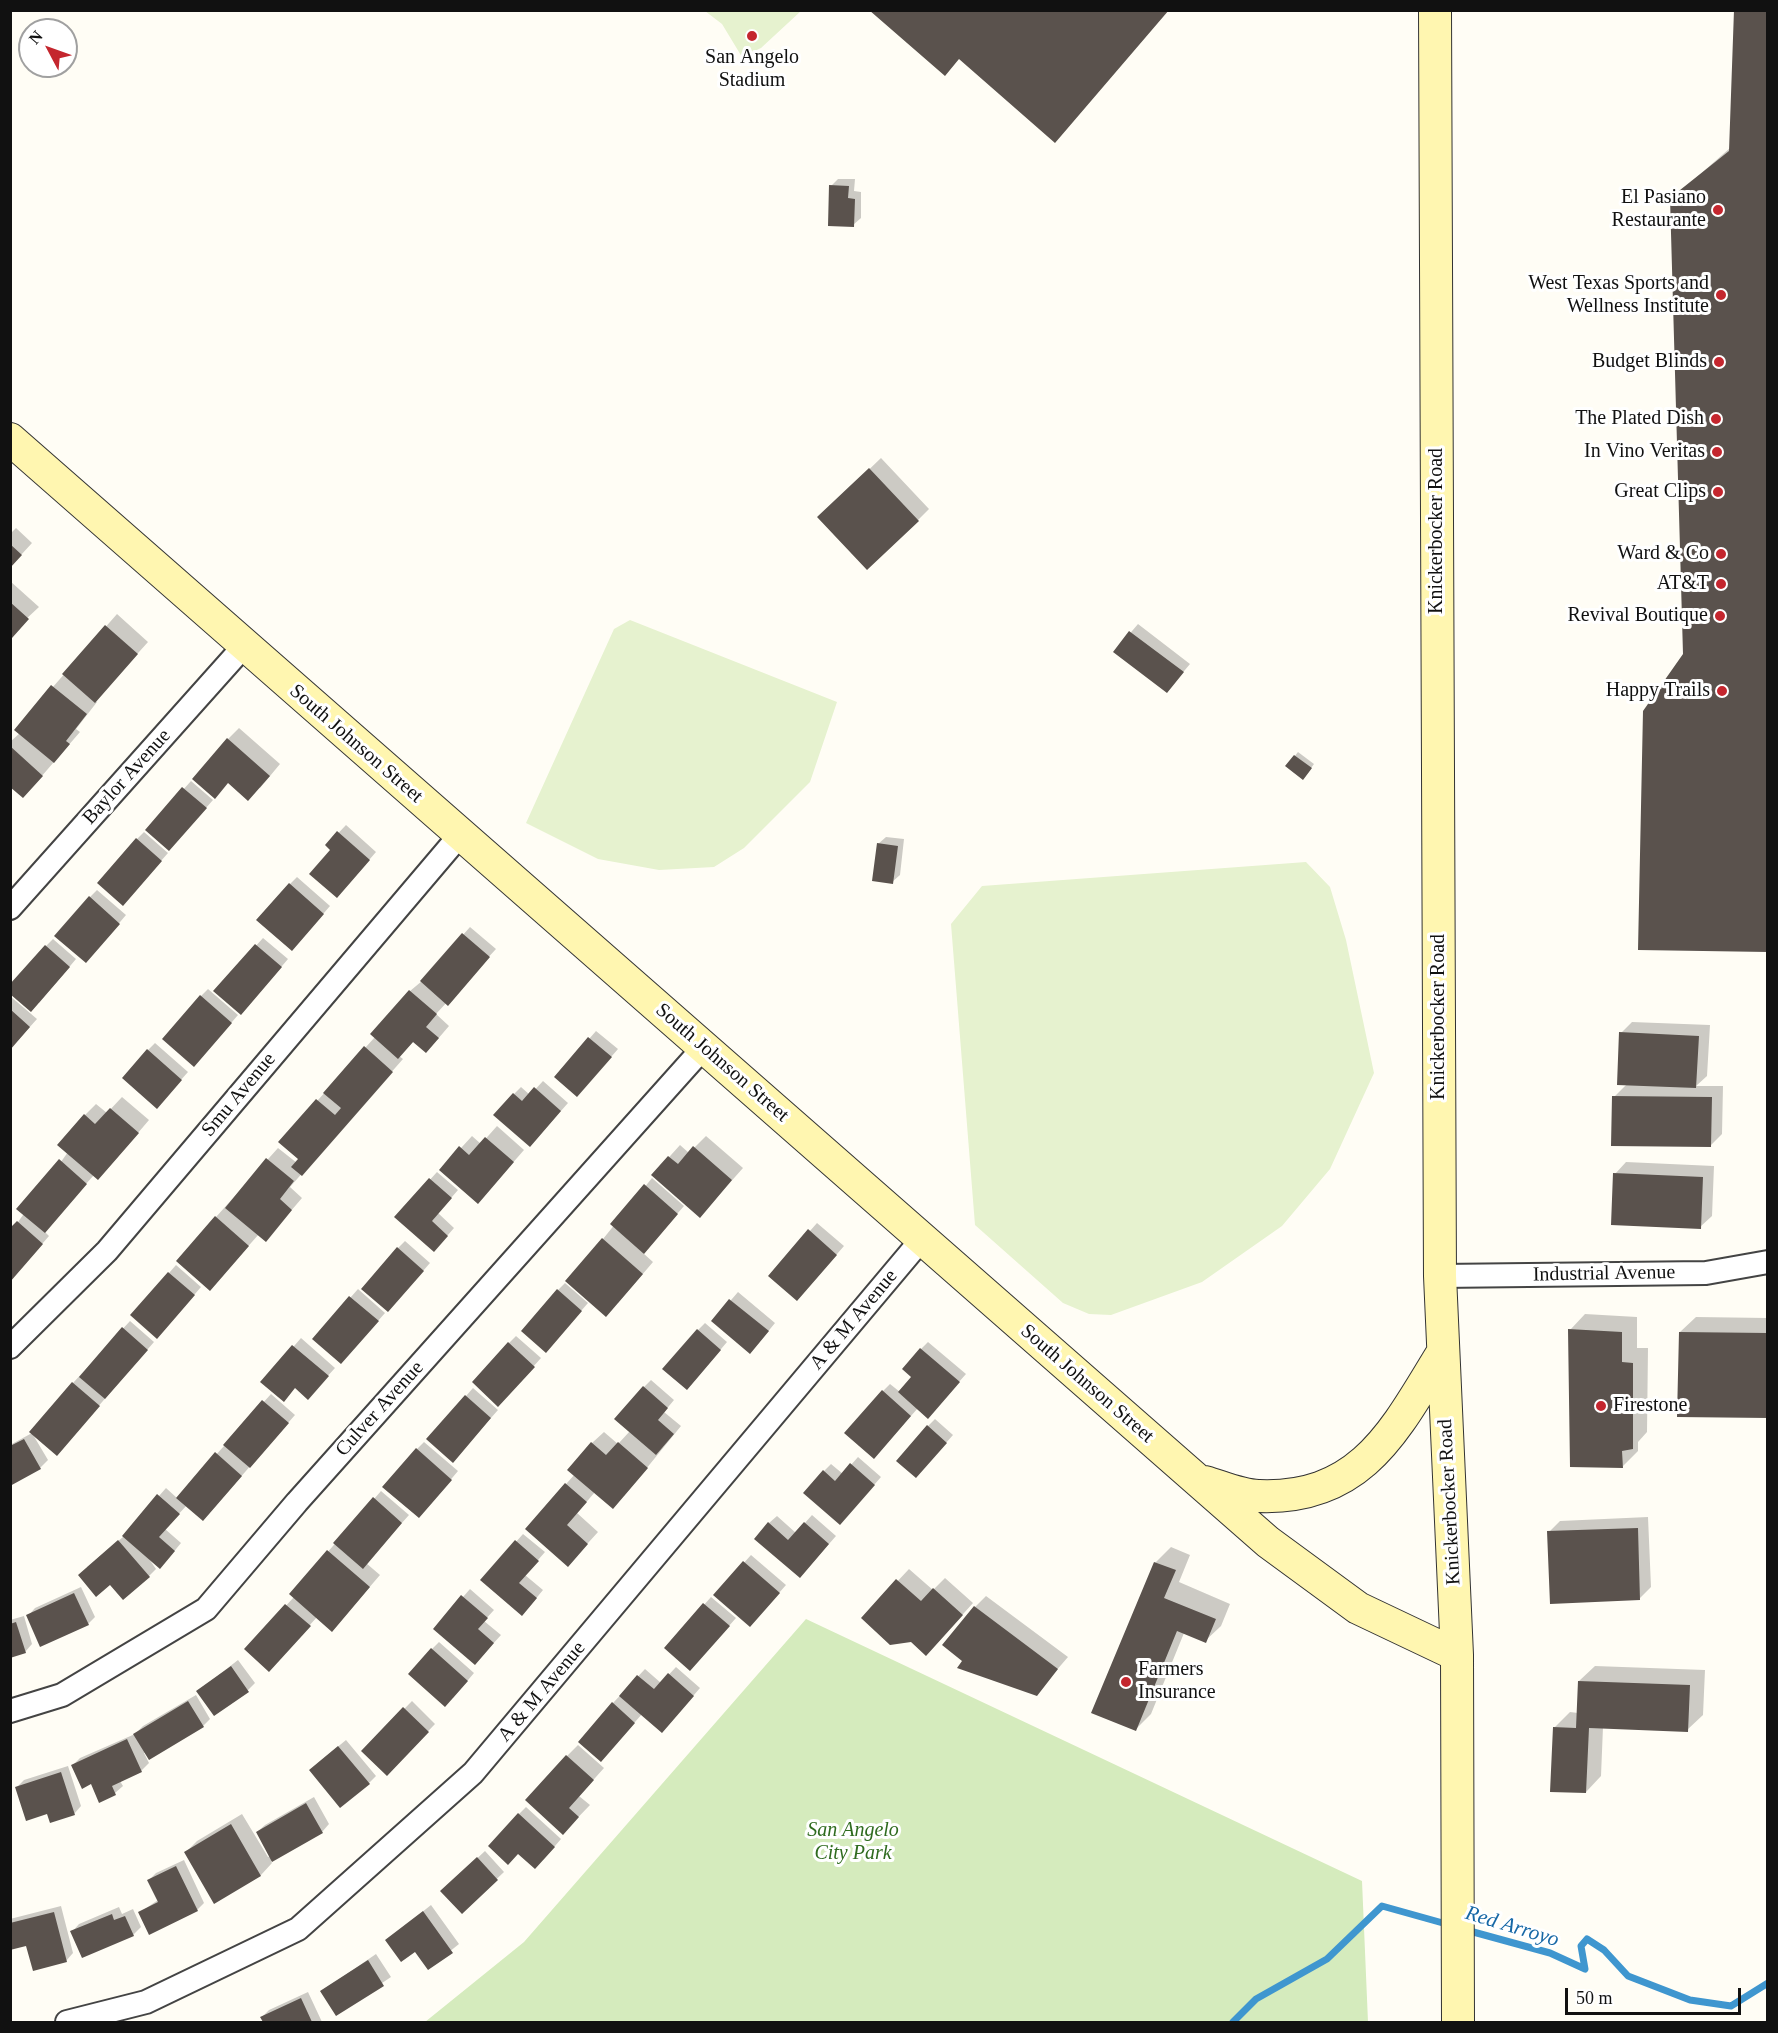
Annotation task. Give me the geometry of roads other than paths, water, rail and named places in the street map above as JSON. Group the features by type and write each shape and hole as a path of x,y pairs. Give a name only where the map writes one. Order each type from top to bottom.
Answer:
{"main road":[{"name":"Knickerbocker Road","path":"1435,10 1440,1276 1457,1655 1458,2022"},
{"name":"South Johnson Street","path":"10,439 1268,1542 1358,1608 1457,1655"},
{"path":"1197,1480 1257,1496 1300,1494 1334,1481 1368,1462 1392,1435 1443,1352"}],"street":[{"name":"Baylor Avenue","path":"10,908 244,646"},
{"name":"Smu Avenue","path":"10,1347 106,1251 460,835"},
{"name":"Culver Avenue","path":"10,1711 62,1695 206,1609 305,1493 704,1047"},
{"name":"A & M Avenue","path":"67,2022 146,2002 298,1929 473,1773 922,1239"},
{"name":"Industrial Avenue","path":"1440,1276 1706,1273 1767,1262"}],"waterway":[{"name":"Red Arroyo","path":"1233,2022 1256,1999 1327,1959 1382,1906 1450,1925"},
{"name":"Red Arroyo","path":"1466,1930 1550,1953 1585,1969 1581,1946 1587,1939 1604,1950 1628,1976 1690,2000 1731,2006 1768,1983"}],"place":[{"name":"San Angelo Stadium","path":"752,36"},
{"name":"El Pasiano Restaurante","path":"1718,210"},
{"name":"West Texas Sports and Wellness Institute","path":"1721,295"},
{"name":"Budget Blinds","path":"1719,362"},
{"name":"The Plated Dish","path":"1716,419"},
{"name":"In Vino Veritas","path":"1717,452"},
{"name":"Great Clips","path":"1718,492"},
{"name":"Ward & Co","path":"1721,554"},
{"name":"AT&T","path":"1721,584"},
{"name":"Revival Boutique","path":"1720,616"},
{"name":"Happy Trails","path":"1722,691"},
{"name":"Firestone","path":"1601,1406"},
{"name":"Farmers Insurance","path":"1126,1682"}],"park label":[{"name":"San Angelo City Park","path":"853,1842"}]}
